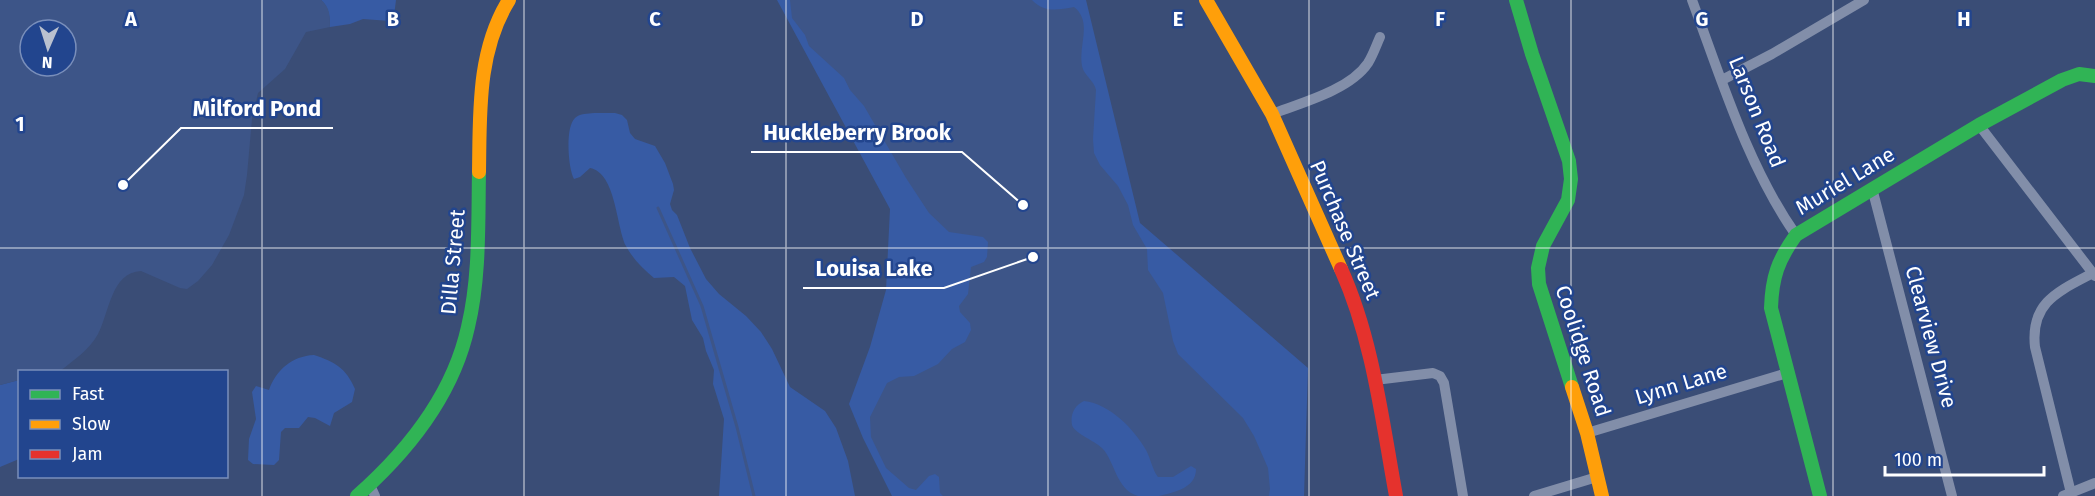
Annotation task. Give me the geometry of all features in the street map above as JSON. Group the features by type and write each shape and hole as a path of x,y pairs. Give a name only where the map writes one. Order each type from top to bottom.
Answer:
{"street":[{"name":"Dilla Street","path":"357,496 373,490 388,466 434,410 454,371 466,337 478,257 482,85 487,50 494,27 509,0"},
{"name":"Purchase Street","path":"1206,0 1272,114 1346,280 1361,322 1375,380 1396,496"},
{"name":"Coolidge Road","path":"1516,0 1569,161 1571,186 1568,200 1543,246 1538,277 1541,294 1587,434 1602,496"},
{"name":"Larson Road","path":"1692,0 1745,140 1781,213 1796,235"},
{"path":"1722,80 1772,54 1863,0"},
{"path":"1272,114 1334,90 1354,77 1367,64 1380,37"},
{"name":"Muriel Lane","path":"1820,496 1771,308 1771,282 1779,258 1796,235 1979,125 2062,80 2079,74 2095,76"},
{"path":"1979,125 2094,275 2045,303 2034,327 2035,347 2067,494 2095,483"},
{"name":"Clearview Drive","path":"1872,188 1952,496"},
{"path":"1375,380 1433,373 1440,376 1444,383 1463,496"},
{"name":"Lynn Lane","path":"1587,434 1787,374"},
{"path":"1534,496 1597,477"}],"shaded area":[{"path":"0,0 321,0 330,15 330,27 306,32 285,69 258,93 252,119 244,195 229,235 212,265 198,281 187,289 141,271 131,273 117,286 98,334 81,354 61,370 18,370 18,380 0,385"},
{"path":"321,0 396,0 394,16 390,21 363,19 330,27 326,6"},
{"path":"777,0 1086,0 1140,223 1308,368 1304,496 892,496 849,404 870,347 886,290 890,209"},
{"path":"790,0 1032,0 1046,9 1074,7 1080,13 1084,27 1082,66 1096,90 1094,153 1100,165 1118,186 1128,205 1133,225 1147,249 1148,270 1163,293 1178,354 1243,418 1268,468 1269,496 1159,496 1178,491 1189,485 1196,469 1191,466 1173,477 1158,477 1146,450 1128,426 1112,412 1084,401 1076,407 1072,425 1102,448 1120,482 1131,493 1138,496 943,496 940,493 939,477 935,474 929,476 916,490 909,488 886,468 871,437 870,417 887,383 899,377 914,376 938,364 952,349 965,342 971,330 970,323 960,312 959,306 968,294 971,267 984,262 987,257 988,242 983,237 949,232 929,213 864,106 850,90 844,78 809,46 805,35 792,18"},
{"path":"594,113 622,115 627,120 630,133 635,139 655,146 673,184 674,190 670,204 672,210 677,215 706,279 761,332 772,349 790,387 825,411 836,428 848,461 855,496 719,496 724,419 713,384 714,370 703,338 692,320 685,286 674,277 654,278 632,255 623,237 610,189 599,172 590,168 574,179 572,174 569,138 572,123 579,115"},
{"path":"314,355 334,363 344,371 355,389 352,402 334,413 330,426 308,417 299,428 285,428 281,432 279,460 274,465 253,464 248,460 249,439 256,419 252,392 256,386 269,390 276,376 286,365 299,358"},
{"path":"18,380 18,459 0,467 0,385"}],"waterway":[{"path":"658,208 702,306 737,427 754,496"}],"traffic: fast":[{"path":"1516,0 1569,161 1571,179 1568,200 1543,246 1538,268 1539,284 1572,387"},
{"path":"1820,496 1771,308 1777,269 1790,244 1796,235 1979,125 2062,80 2079,74 2095,76"},
{"path":"357,496 411,441 452,376 468,327 475,289 479,172"}],"traffic: slow":[{"path":"479,172 482,83 491,40 509,0"},
{"path":"1206,0 1272,114 1341,269"},
{"path":"1572,387 1587,433 1602,496"}],"traffic: jam":[{"path":"1341,269 1369,352 1396,496"}],"place":[{"name":"Milford Pond","path":"123,185"},
{"name":"Huckleberry Brook","path":"1023,205"},
{"name":"Louisa Lake","path":"1033,257"}]}
